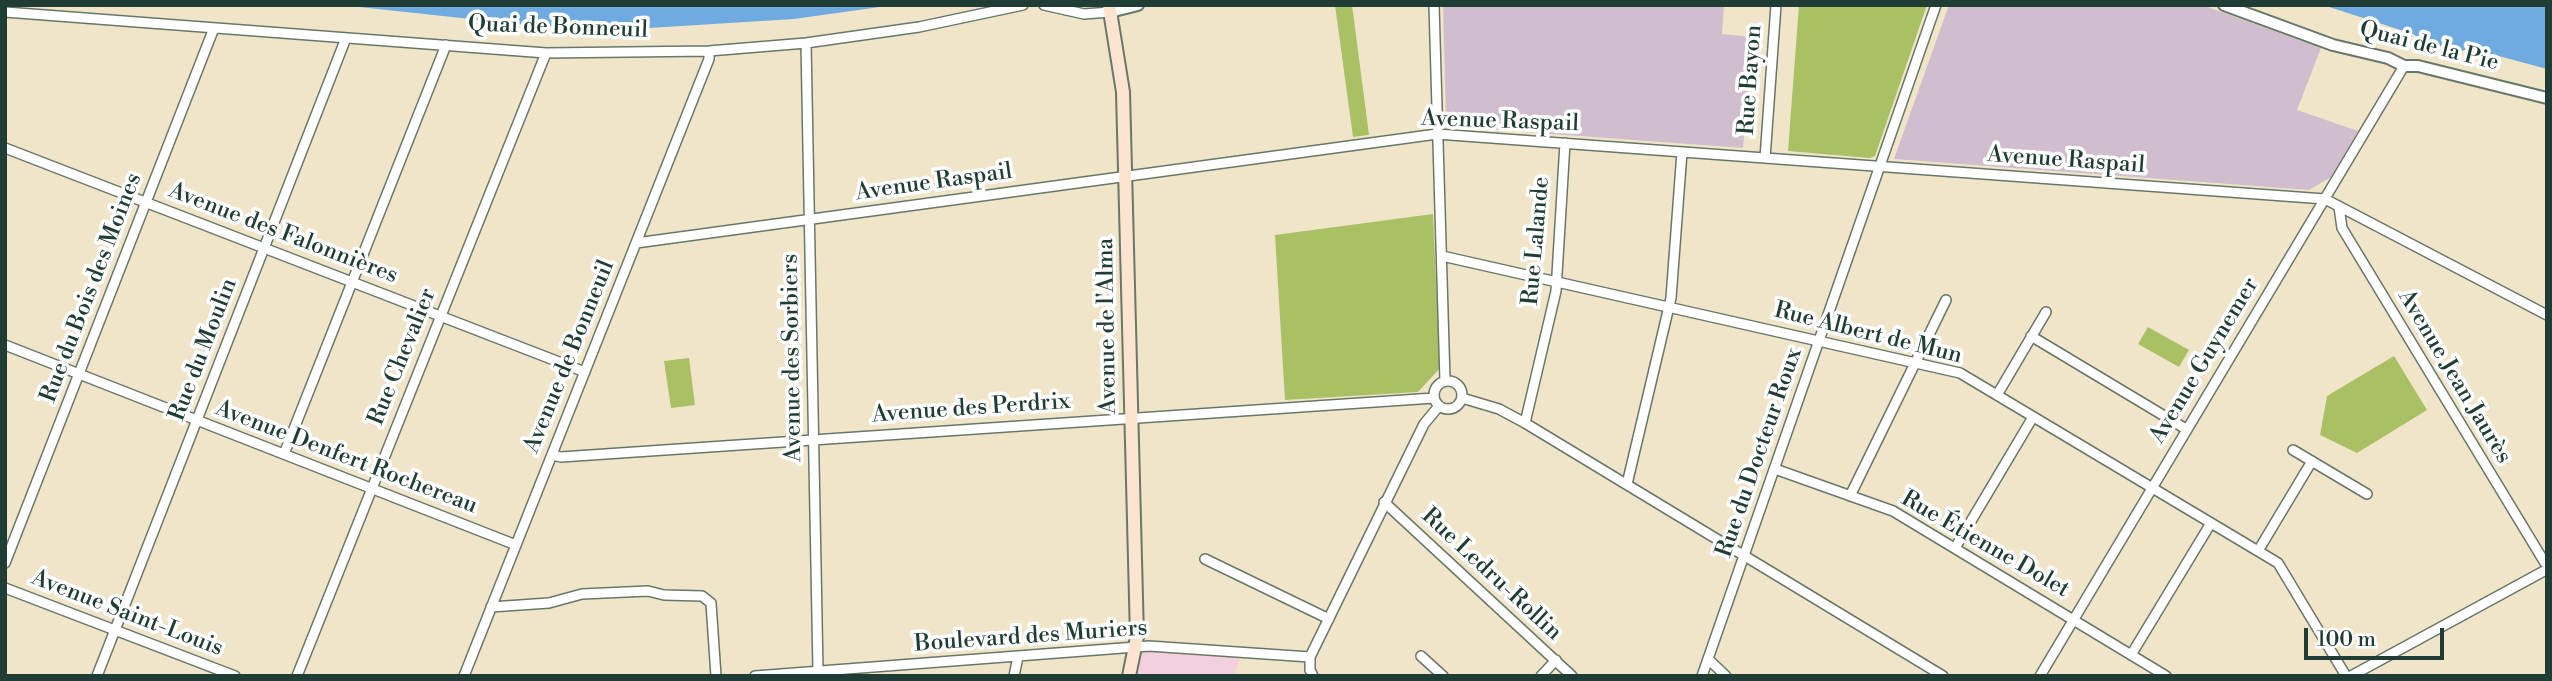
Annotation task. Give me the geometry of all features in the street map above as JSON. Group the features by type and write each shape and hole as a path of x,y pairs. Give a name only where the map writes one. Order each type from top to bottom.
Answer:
{"main road":[{"name":"Avenue de l'Alma","path":"1109,9 1124,92 1136,648 1129,676"}],"street":[{"name":"Quai de Bonneuil","path":"5,12 546,53 709,51 806,43 919,27 1023,5"},
{"path":"1044,5 1084,14 1138,5"},
{"path":"1434,5 1446,381"},
{"name":"Rue Bayon","path":"1765,158 1776,5"},
{"name":"Rue du Docteur Roux","path":"1702,676 1936,5"},
{"name":"Quai de la Pie","path":"2224,5 2333,45 2388,58 2404,66 2418,66 2547,98"},
{"name":"Rue du Bois des Moines","path":"5,563 214,28"},
{"name":"Rue du Moulin","path":"97,676 346,38"},
{"name":"Avenue des Sorbiers","path":"806,43 818,671"},
{"path":"284,454 446,45"},
{"name":"Avenue de Bonneuil","path":"464,676 709,59 709,51"},
{"name":"Rue Chevalier","path":"297,676 546,53"},
{"name":"Avenue Guynemer","path":"2040,676 2404,66"},
{"name":"Avenue Raspail","path":"636,243 1437,134 2325,200"},
{"name":"Rue Lalande","path":"1525,423 1556,291 1565,143"},
{"name":"Avenue des Falonnières","path":"5,148 585,372"},
{"path":"1627,484 1669,307 1682,152"},
{"path":"2325,200 2547,315"},
{"name":"Avenue Jean Jaurès","path":"2339,207 2342,228 2546,567"},
{"name":"Rue Albert de Mun","path":"1441,256 1961,373 2283,568 2348,676"},
{"path":"1850,496 1946,300"},
{"path":"1997,395 2046,312"},
{"path":"2031,336 2186,429"},
{"name":"Avenue Denfert Rochereau","path":"5,345 516,545"},
{"path":"1446,381 1458,386 1462,398"},
{"path":"1313,676 1310,657 1384,502 1436,402 1438,386 1446,381"},
{"path":"1462,398 1499,409 1525,423 1943,676"},
{"path":"1436,402 1453,408 1462,398"},
{"name":"Avenue des Perdrix","path":"552,455 561,457 1131,418 1436,402"},
{"path":"1955,548 2033,417"},
{"path":"2293,450 2367,494"},
{"path":"2258,551 2312,461"},
{"name":"Rue Étienne Dolet","path":"1774,469 1894,511 2166,676"},
{"name":"Rue Ledru-Rollin","path":"1384,502 1572,676"},
{"path":"2131,655 2211,523"},
{"path":"1205,559 1329,619"},
{"path":"2348,676 2546,567"},
{"name":"Avenue Saint-Louis","path":"5,588 235,676"},
{"path":"491,607 549,603 582,594 648,591 664,595 702,596 711,603 716,676"},
{"name":"Boulevard des Muriers","path":"755,676 818,671 861,672 1149,646 1310,657"},
{"path":"1421,656 1443,676"},
{"path":"1014,676 1018,657"},
{"path":"1708,659 1726,676"},
{"path":"1541,676 1556,660"}],"shaded area":[{"path":"1443,5 1724,5 1722,34 1752,37 1743,148 1457,127 1446,114"},
{"path":"1949,5 2202,5 2321,48 2297,110 2358,131 2331,177 2309,190 1894,159"},
{"path":"1136,648 1242,653 1234,676 1129,676"}],"green space":[{"path":"1335,5 1352,5 1369,135 1353,137"},
{"path":"1799,5 1927,5 1875,156 1870,158 1788,151"},
{"path":"1433,214 1440,368 1418,392 1285,400 1275,235"},
{"path":"2148,327 2189,350 2179,367 2138,344"},
{"path":"2394,356 2427,410 2357,453 2320,435 2327,396"},
{"path":"689,358 695,405 671,408 664,361"}],"water":[{"path":"341,5 894,5 794,19 649,28 535,26"},
{"path":"2323,5 2547,5 2547,69 2469,48 2460,52"}]}
